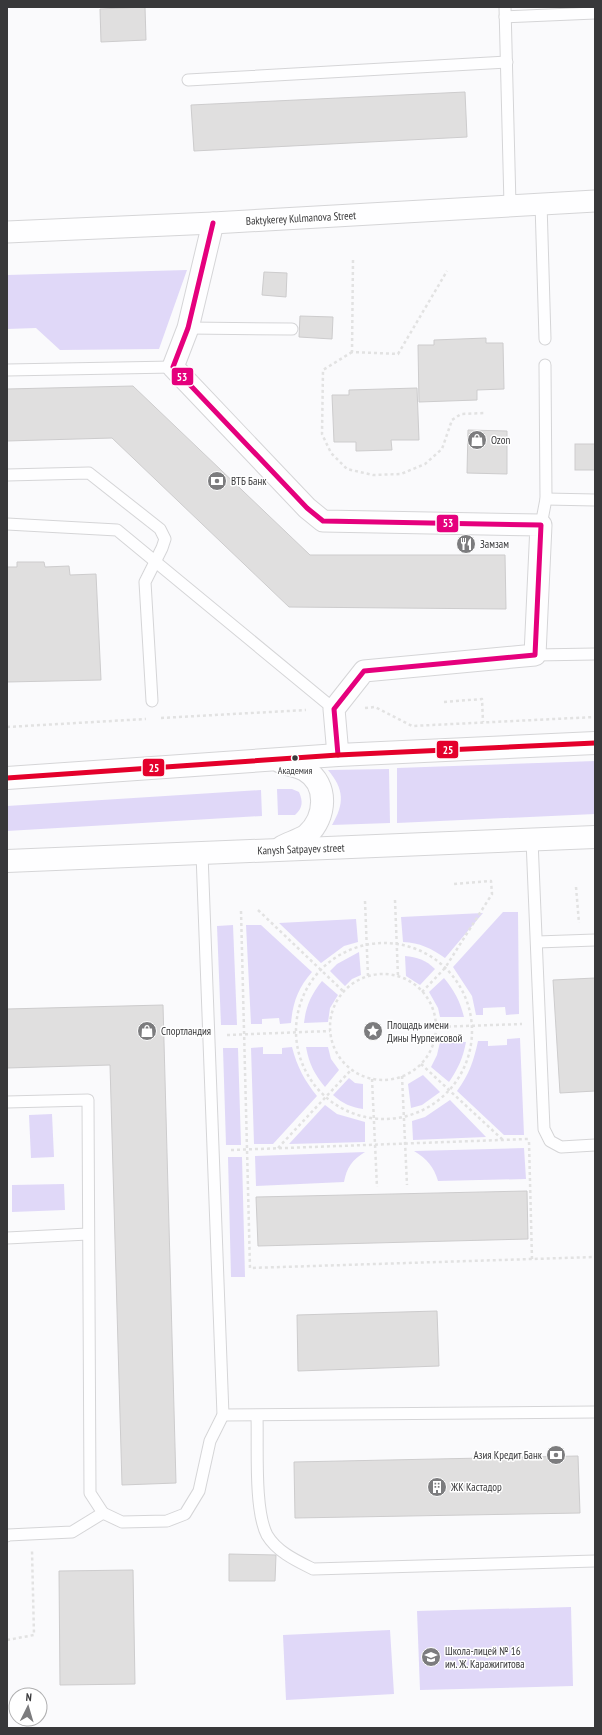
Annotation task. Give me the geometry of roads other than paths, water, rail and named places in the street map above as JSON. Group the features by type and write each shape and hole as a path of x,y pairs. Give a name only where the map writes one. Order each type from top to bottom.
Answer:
{"main road":[{"path":"7,778 338,755 595,743"},
{"path":"272,760 305,770 318,782 323,803 318,823 306,836 275,850"},
{"name":"Kanysh Satpayev street","path":"7,861 595,837"}],"street":[{"name":"Baktykerey Kulmanova Street","path":"7,232 213,223 595,200"},
{"path":"213,223 188,328 173,367 307,508 323,521 541,525 535,655 364,671 334,709 338,755"}],"lane":[{"path":"510,205 505,12 595,12"},
{"path":"188,80 507,62"},
{"path":"541,203 545,339"},
{"path":"188,328 292,329"},
{"path":"541,525 546,499 545,365"},
{"path":"7,370 173,367"},
{"path":"7,475 89,473 160,529 165,539 145,582 152,701"},
{"path":"546,499 595,500"},
{"path":"7,524 117,530 334,709"},
{"path":"535,655 595,654"},
{"path":"532,840 544,1128 550,1141 561,1146 595,1146"},
{"path":"7,1102 88,1100 90,1493 102,1513 122,1522 167,1521 184,1514 200,1491 210,1441 223,1416 202,854"},
{"path":"537,942 595,940"},
{"path":"7,1238 88,1234"},
{"path":"223,1416 595,1412"},
{"path":"257,1416 260,1510 268,1535 287,1556 313,1569 595,1561"},
{"path":"8,1535 72,1532 102,1513"}],"place":[{"name":"Ozon","path":"477,440"},
{"name":"ВТБ Банк","path":"217,481"},
{"name":"Замзам","path":"466,544"},
{"name":"Академия","path":"295,758"},
{"name":"Спортландия","path":"147,1031"},
{"name":"Площадь имени Дины Нурпеисовой","path":"373,1031"},
{"name":"Азия Кредит Банк","path":"556,1455"},
{"name":"ЖК Кастадор","path":"437,1487"},
{"name":"Школа-лицей № 16 им. Ж. Каражигитова","path":"431,1657"}]}
